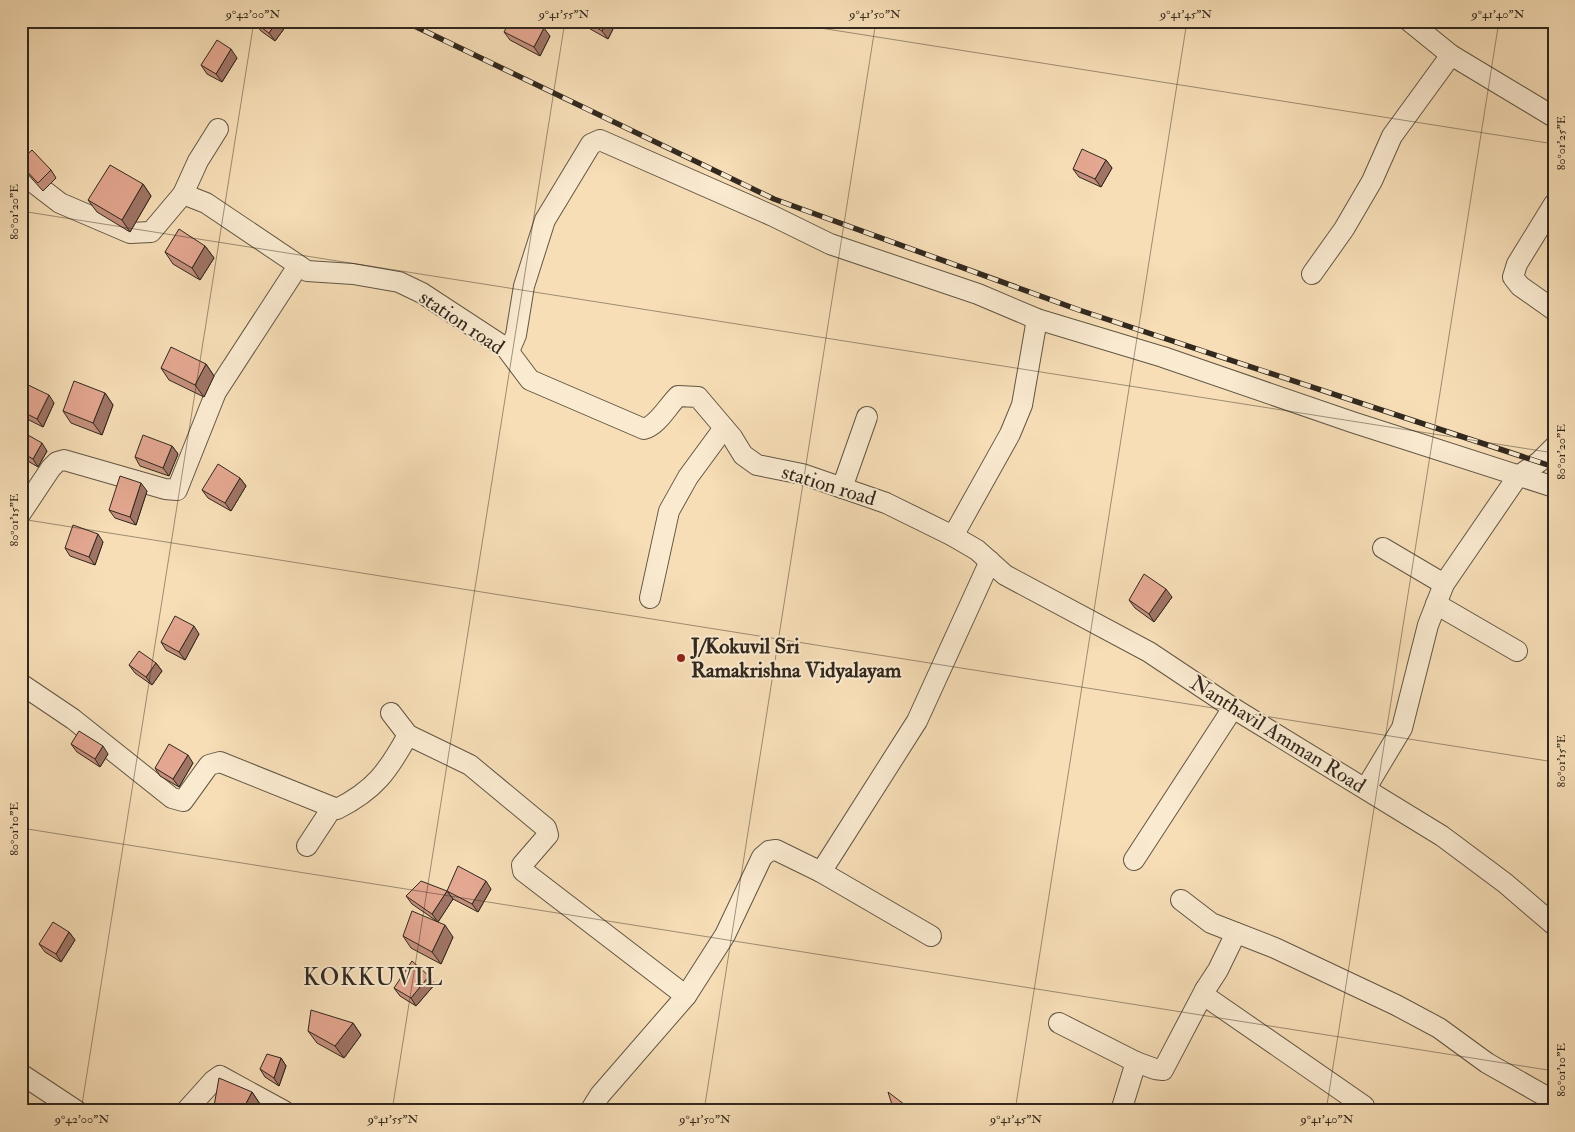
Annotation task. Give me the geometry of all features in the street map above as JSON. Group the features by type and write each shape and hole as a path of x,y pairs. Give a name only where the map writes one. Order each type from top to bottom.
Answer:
{"street":[{"path":"1409,21 1451,55 1554,117"},
{"path":"1312,274 1368,189 1392,136 1451,55"},
{"path":"21,173 60,203 130,233 151,232 183,194 198,161 218,129"},
{"path":"506,348 510,349 516,335 524,286 545,220 591,144 600,140 773,216 830,244 978,294 1037,319 1163,357 1554,487"},
{"name":"station road","path":"183,194 206,203 307,271 353,274 399,282 422,293 506,348 530,380 644,430 653,427 666,408 678,396 698,397 732,437 743,455 757,465 802,474 886,503 953,536 977,550 990,561"},
{"path":"1554,204 1517,264 1513,277 1520,286 1554,310"},
{"path":"21,513 51,468 57,462 64,460 166,489 177,490 216,392 298,266"},
{"path":"953,536 1010,434 1022,405 1037,319"},
{"path":"842,488 867,418"},
{"path":"650,598 669,511 688,477 724,428"},
{"path":"1366,788 1402,728 1428,625 1444,584 1518,476 1539,462 1554,447"},
{"path":"1383,548 1444,584"},
{"path":"821,872 917,722 990,561"},
{"name":"Nanthavil Amman Road","path":"990,561 1005,575 1149,652 1233,708 1442,836 1505,883 1554,925"},
{"path":"1436,604 1517,651"},
{"path":"21,684 73,719 172,798 183,800 208,765 220,762 337,809 359,798 389,770 408,736"},
{"path":"1134,860 1233,708"},
{"path":"391,712 408,736 470,765 546,828 548,835 522,865 523,871 686,996"},
{"path":"307,846 332,808"},
{"path":"590,1111 600,1095 686,996 725,936 762,857 769,851 776,850 821,872 931,936"},
{"path":"1181,900 1211,923 1275,948 1396,1005 1439,1028 1487,1063 1554,1101"},
{"path":"1059,1023 1136,1062 1156,1070 1163,1070 1205,990 1218,970 1236,933"},
{"path":"1205,990 1204,996 1209,1000 1364,1106"},
{"path":"1121,1111 1136,1062"},
{"path":"21,1074 77,1111"},
{"path":"186,1111 213,1081 220,1076 284,1111"}],"building":[{"path":"256,21 277,21 269,33 255,23"},
{"path":"510,21 530,21 544,28 534,47 504,32"},
{"path":"585,21 607,21 602,31"},
{"path":"217,40 231,49 216,74 201,65"},
{"path":"1082,149 1106,160 1095,179 1073,169"},
{"path":"32,150 51,170 38,183 21,165 21,160"},
{"path":"110,165 143,184 122,220 88,200"},
{"path":"179,229 205,246 192,268 165,252"},
{"path":"171,347 206,364 195,385 161,368"},
{"path":"74,381 105,393 93,423 63,411"},
{"path":"24,383 49,395 37,419 21,411 21,388"},
{"path":"21,431 42,443 33,459 21,452"},
{"path":"143,435 172,446 163,468 135,457"},
{"path":"218,464 240,478 225,503 202,490"},
{"path":"120,476 141,483 130,517 109,510"},
{"path":"73,525 98,534 89,557 65,548"},
{"path":"1144,574 1166,589 1149,614 1129,600"},
{"path":"175,616 194,626 179,652 161,642"},
{"path":"139,651 156,663 146,677 129,665"},
{"path":"79,731 103,746 95,759 71,744"},
{"path":"169,744 188,755 173,779 155,768"},
{"path":"458,866 486,881 472,904 447,891"},
{"path":"421,881 447,891 432,914 406,896"},
{"path":"412,911 445,925 432,952 403,936"},
{"path":"53,922 69,932 56,954 39,944"},
{"path":"412,961 429,976 411,998 394,988"},
{"path":"311,1010 353,1023 335,1046 308,1031"},
{"path":"267,1054 281,1058 274,1078 260,1069"},
{"path":"219,1078 252,1092 242,1111 224,1111 214,1106"},
{"path":"888,1092 913,1111 894,1111"}],"railway":[{"path":"404,21 774,199 1079,310 1554,467"}],"place":[{"name":"J/Kokuvil Sri Ramakrishna Vidyalayam","path":"681,658"}],"district":[{"name":"KOKKUVIL","path":"373,977"}]}
